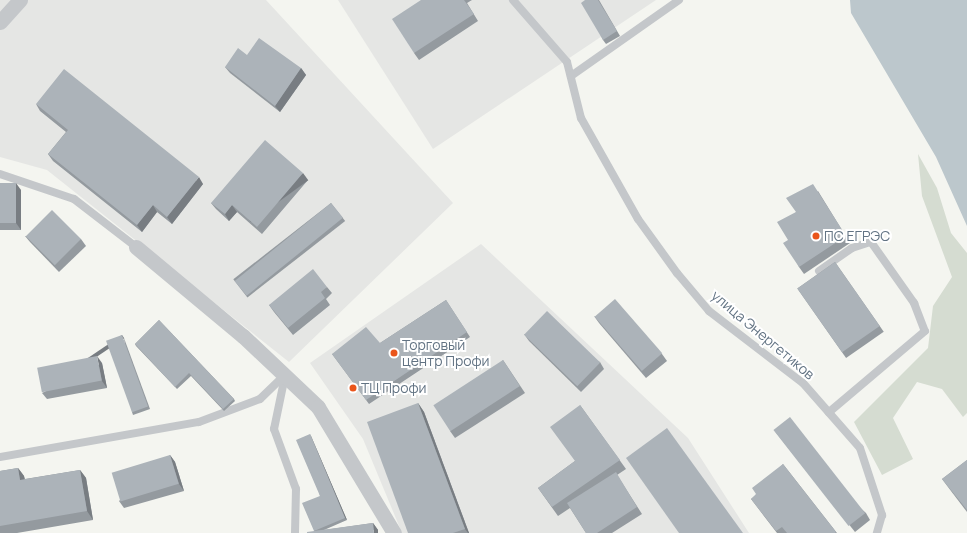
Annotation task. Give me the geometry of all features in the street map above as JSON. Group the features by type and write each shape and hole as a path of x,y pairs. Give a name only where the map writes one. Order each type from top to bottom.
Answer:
{"street":[{"path":"0,22 20,0"},
{"path":"136,247 285,376 318,407 394,533"}],"lane":[{"name":"улица Энергетиков","path":"513,0 567,62 581,118 606,166 638,219 677,273 709,311 803,383 860,448 874,485 882,515 877,533"},
{"path":"571,76 679,0"},
{"path":"0,174 74,198 136,247"},
{"path":"819,271 852,248 871,242 914,303 925,331 829,412"},
{"path":"0,457 198,422 260,399 285,376"},
{"path":"285,376 274,429 296,489 295,533"}],"shaded area":[{"path":"0,0 266,0 453,203 289,362 47,170 0,157"},
{"path":"338,0 656,0 433,149"},
{"path":"850,0 967,0 967,226 936,157 851,13"},
{"path":"918,154 937,188 951,233 967,253 967,413 963,417 942,389 917,382 893,418 913,459 882,475 854,422 928,348 933,306 952,277 922,196"},
{"path":"481,244 688,438 749,533 402,533 363,439 310,363"}],"building":[{"path":"421,0 464,0 474,14 414,53 392,19"},
{"path":"585,0 598,0 617,31 603,40 581,3"},
{"path":"259,38 301,68 275,106 225,67 238,48 247,55"},
{"path":"64,69 199,177 167,217 153,205 137,225 48,154 68,130 36,104"},
{"path":"265,140 303,173 257,227 232,205 225,214 211,203"},
{"path":"0,183 16,183 16,223 0,223"},
{"name":"ПС ЕГРЭС","path":"813,184 846,236 799,267 783,243 788,240 777,222 796,212 786,198"},
{"path":"331,203 343,218 247,296 235,281"},
{"path":"52,210 81,239 55,265 26,236"},
{"path":"835,262 880,326 842,352 797,288"},
{"path":"313,269 327,287 321,292 325,298 288,328 269,305"},
{"path":"615,299 662,353 642,371 595,317"},
{"name":"Торговый центр Профи","path":"446,300 467,332 366,400 332,354 366,327 380,343"},
{"path":"547,311 600,362 577,386 524,335"},
{"path":"159,320 234,399 223,409 189,373 175,387 135,344"},
{"path":"122,335 148,406 132,412 106,341"},
{"path":"97,356 102,381 42,392 37,368"},
{"path":"503,360 520,386 450,431 433,405"},
{"path":"418,403 465,529 453,533 408,533 367,422"},
{"path":"580,405 620,460 552,507 538,488 575,461 550,427"},
{"path":"790,417 865,513 849,526 773,430"},
{"path":"667,428 743,533 679,533 626,458"},
{"path":"310,434 345,518 314,531 302,503 320,496 296,440"},
{"path":"170,455 179,484 120,502 112,473"},
{"path":"967,460 967,510 942,479"},
{"path":"783,464 836,532 835,533 787,533 782,527 776,531 751,499 756,494 752,488"},
{"path":"18,468 20,480 80,470 87,511 0,526 0,471"},
{"path":"616,472 637,507 597,533 586,533 567,503"},
{"path":"373,523 374,533 307,533 307,532"}],"place":[{"name":"ПС ЕГРЭС","path":"816,236"},
{"name":"Торговый центр Профи","path":"394,353"},
{"name":"ТЦ Профи","path":"353,388"}]}
